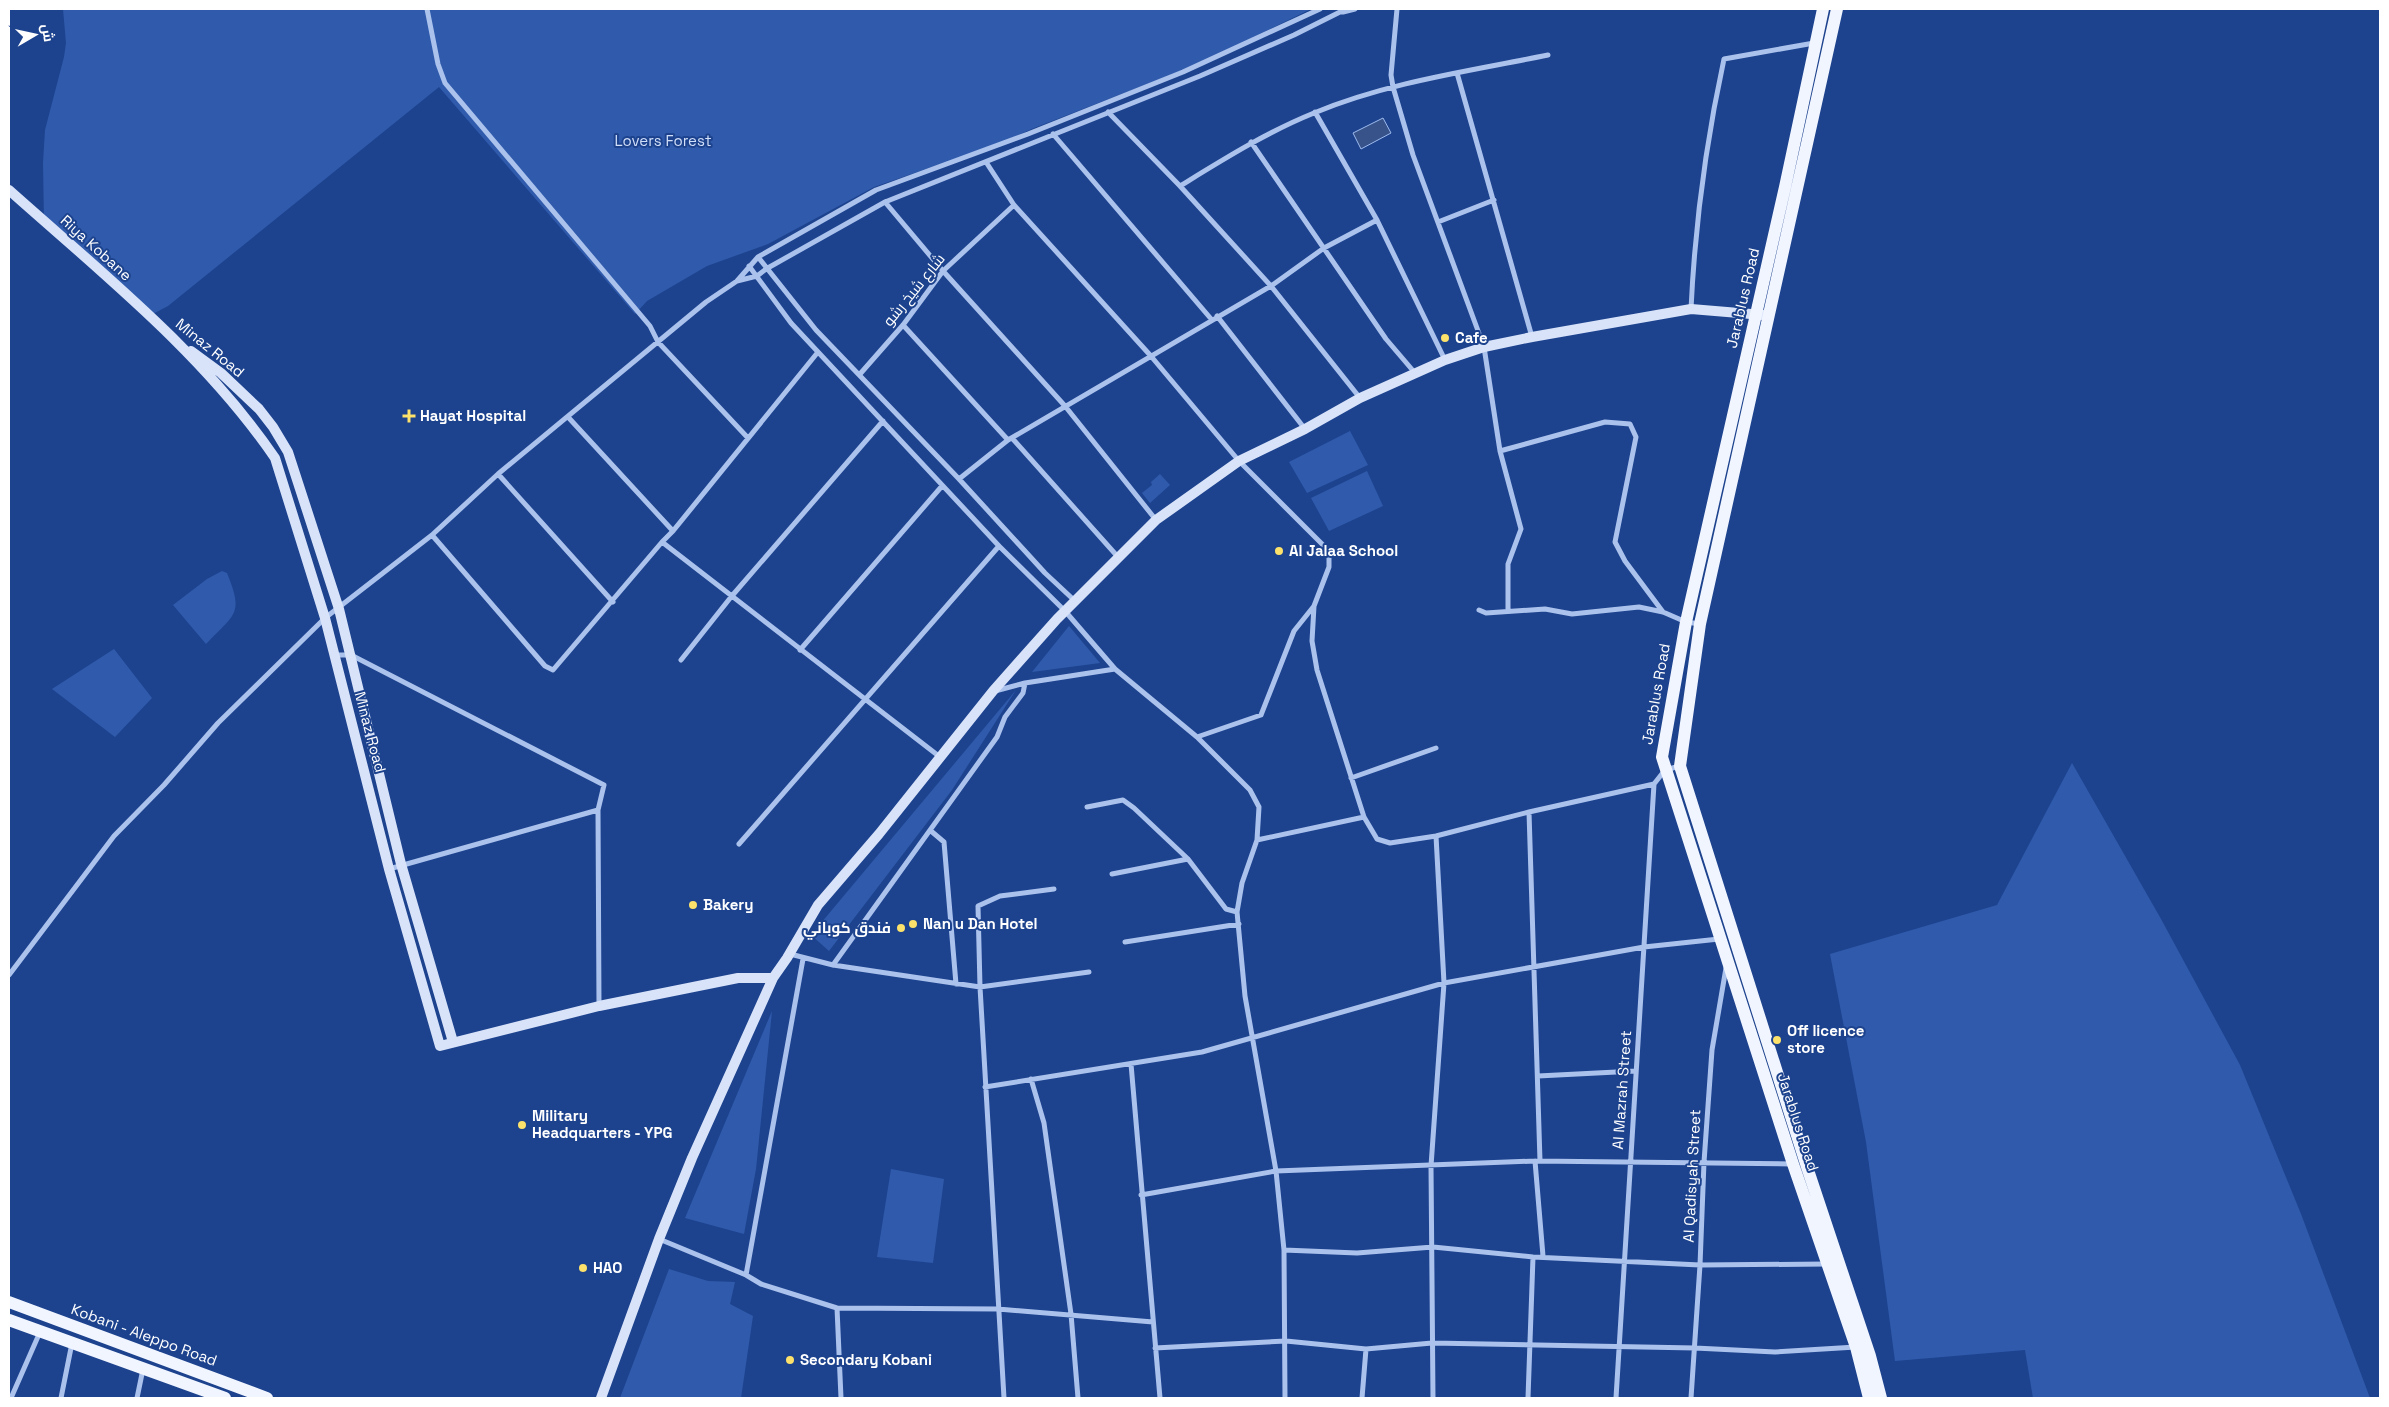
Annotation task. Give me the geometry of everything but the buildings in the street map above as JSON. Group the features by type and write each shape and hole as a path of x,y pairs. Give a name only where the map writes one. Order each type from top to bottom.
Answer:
{"main road":[{"name":"Jarablus Road","path":"1823,9 1700,624 1680,766 1794,1164 1856,1347 1869,1398"},
{"name":"Jarablus Road","path":"1837,9 1686,622 1662,757 1722,938 1734,955 1807,1167 1870,1356 1881,1398"},
{"name":"Riya Kobane","path":"9,190 162,329"},
{"path":"602,1398 659,1239 692,1158 773,978 818,904 879,834 993,691 1065,611 1156,520 1239,461 1305,429 1360,398 1445,360 1532,336 1691,309 1763,315"},
{"name":"Minaz Road","path":"162,329 221,373 258,409 273,427 288,452 339,609 401,864 453,1042 440,1046 389,869 325,618 275,458 262,438 212,379 162,329"},
{"path":"453,1042 599,1006 738,978 773,978"},
{"name":"Kobani - Aleppo Road","path":"9,1302 267,1398"},
{"name":"Kobani - Aleppo Road","path":"9,1320 193,1386 216,1397"},
{"path":"193,1386 198,1372"}],"street":[{"path":"427,9 438,64 446,83 650,326 658,342 748,438"},
{"path":"9,975 114,836 164,785 218,723 325,618 432,535 498,474 706,302 737,281 758,257 876,190 1028,134 1184,72 1320,9"},
{"path":"737,281 757,276 766,269 885,202 1200,76 1345,10 1355,9"},
{"path":"1397,9 1390,75 1413,155 1484,348 1500,451 1521,529 1508,564 1508,611"},
{"path":"1691,309 1693,252 1700,189 1709,128 1724,59 1815,43"},
{"path":"1180,186 1251,142 1315,112 1393,87 1548,55"},
{"path":"1457,73 1532,336"},
{"path":"1108,112 1180,186 1271,286 1360,398"},
{"path":"1315,112 1377,220 1445,360"},
{"path":"1053,134 1212,320"},
{"path":"1251,142 1386,338 1415,373"},
{"path":"986,162 1014,205 1150,355 1239,461 1329,551 1329,567 1314,606 1294,631 1262,715 1197,738"},
{"path":"1438,222 1494,200"},
{"path":"885,202 943,271 1065,406 1156,520"},
{"name":"شارع شيخ رشو","path":"860,374 903,325 943,271 1014,205"},
{"path":"959,479 1010,439 1150,355 1271,286 1324,248 1377,220"},
{"path":"758,257 816,330 959,479 1045,573 1075,601"},
{"path":"749,266 791,323 999,546 1065,611 1114,669 1197,738 1250,790 1259,807 1257,840 1242,882 1237,912 1251,1038 1276,1171 1284,1250 1286,1341 1284,1398"},
{"path":"1217,316 1305,429"},
{"path":"903,325 1118,557"},
{"path":"432,535 545,666 553,670 613,602 818,352"},
{"path":"568,417 672,531"},
{"path":"681,660 731,597 883,421"},
{"path":"1500,451 1605,422 1630,424 1636,437 1616,542 1625,560 1663,612"},
{"path":"498,474 613,602"},
{"path":"800,650 942,486"},
{"path":"662,542 940,757"},
{"path":"739,844 867,700 999,546"},
{"path":"1314,606 1312,641 1317,670 1364,817 1377,838 1390,843 1436,836 1529,812 1654,784 1665,770 1680,766"},
{"path":"1479,610 1486,613 1545,609 1572,614 1639,607 1663,612 1686,622 1700,624"},
{"path":"334,655 350,655 604,786 598,810 599,1006"},
{"path":"993,691 1025,683 1114,669"},
{"path":"833,965 997,737 1005,717 1023,693 1025,683"},
{"path":"1351,778 1436,748"},
{"name":"Al Mazrah Street","path":"1616,1398 1654,784"},
{"path":"1087,807 1122,800 1134,808 1188,859 1226,909 1237,912"},
{"path":"389,869 401,864 598,810"},
{"path":"1529,812 1538,1076 1538,1161 1543,1256"},
{"path":"1257,840 1364,817"},
{"path":"931,831 944,842 956,984"},
{"path":"1433,1398 1431,1166 1444,983 1436,836"},
{"path":"1112,874 1188,859"},
{"path":"1004,1398 985,1087 978,906 1000,896 1054,889"},
{"path":"1125,942 1239,924"},
{"path":"985,1087 1202,1052 1444,983 1644,947 1722,938"},
{"path":"789,954 833,965 980,987 1089,972"},
{"name":"Al Qadisyah Street","path":"1691,1398 1712,1050 1734,955"},
{"path":"746,1275 803,959"},
{"path":"1130,1064 1160,1398"},
{"path":"1538,1076 1636,1071"},
{"path":"1031,1079 1044,1123 1071,1314 1078,1398"},
{"path":"1141,1195 1276,1171 1538,1161 1794,1164 1807,1167"},
{"path":"659,1239 746,1275 761,1284 837,1308 998,1309 1153,1322"},
{"path":"1284,1250 1357,1253 1433,1248 1533,1257 1700,1265 1829,1264"},
{"path":"1528,1398 1533,1257"},
{"path":"837,1308 841,1398"},
{"path":"11,1398 40,1332"},
{"path":"1155,1348 1286,1341 1366,1348 1432,1343 1619,1346 1775,1352 1856,1347 1870,1356"},
{"path":"61,1398 72,1343"},
{"path":"1362,1398 1366,1348"},
{"path":"137,1398 144,1368"}],"green space":[{"name":"Lovers Forest","path":"63,9 1311,9 1196,65 1034,128 998,144 874,187 768,244 707,266 647,301 635,314 439,87 168,306 149,316 44,221 43,163 45,130 64,57 66,43"},
{"path":"1350,431 1368,465 1307,493 1289,462"},
{"path":"1367,471 1383,506 1329,531 1311,498"},
{"path":"1160,474 1170,485 1150,503 1142,493 1152,485 1151,482"},
{"path":"222,571 227,573 235,597 234,613 206,644 173,605 207,579"},
{"path":"1069,626 1100,663 1032,672"},
{"path":"114,649 152,698 115,737 52,689"},
{"path":"1016,690 952,790 829,951 811,935"},
{"path":"2072,763 2161,919 2240,1065 2301,1214 2370,1398 2033,1398 2025,1350 1895,1361 1866,1142 1830,954 1997,905"},
{"path":"772,1011 756,1169 744,1234 685,1218"},
{"path":"891,1169 944,1179 933,1263 877,1257"},
{"path":"669,1269 708,1281 735,1282 730,1304 753,1316 741,1398 620,1398"}],"shaded area":[{"path":"1383,118 1391,133 1361,149 1353,133"}],"place":[{"name":"Cafe","path":"1445,338"},
{"name":"Hayat Hospital","path":"409,416"},
{"name":"Al Jalaa School","path":"1279,551"},
{"name":"Bakery","path":"693,905"},
{"name":"Nan u Dan Hotel","path":"913,924"},
{"name":"فندق كوباني","path":"901,928"},
{"name":"Off licence store","path":"1777,1040"},
{"name":"Military Headquarters - YPG","path":"522,1125"},
{"name":"HAO","path":"583,1268"},
{"name":"Secondary Kobani","path":"790,1360"}]}
